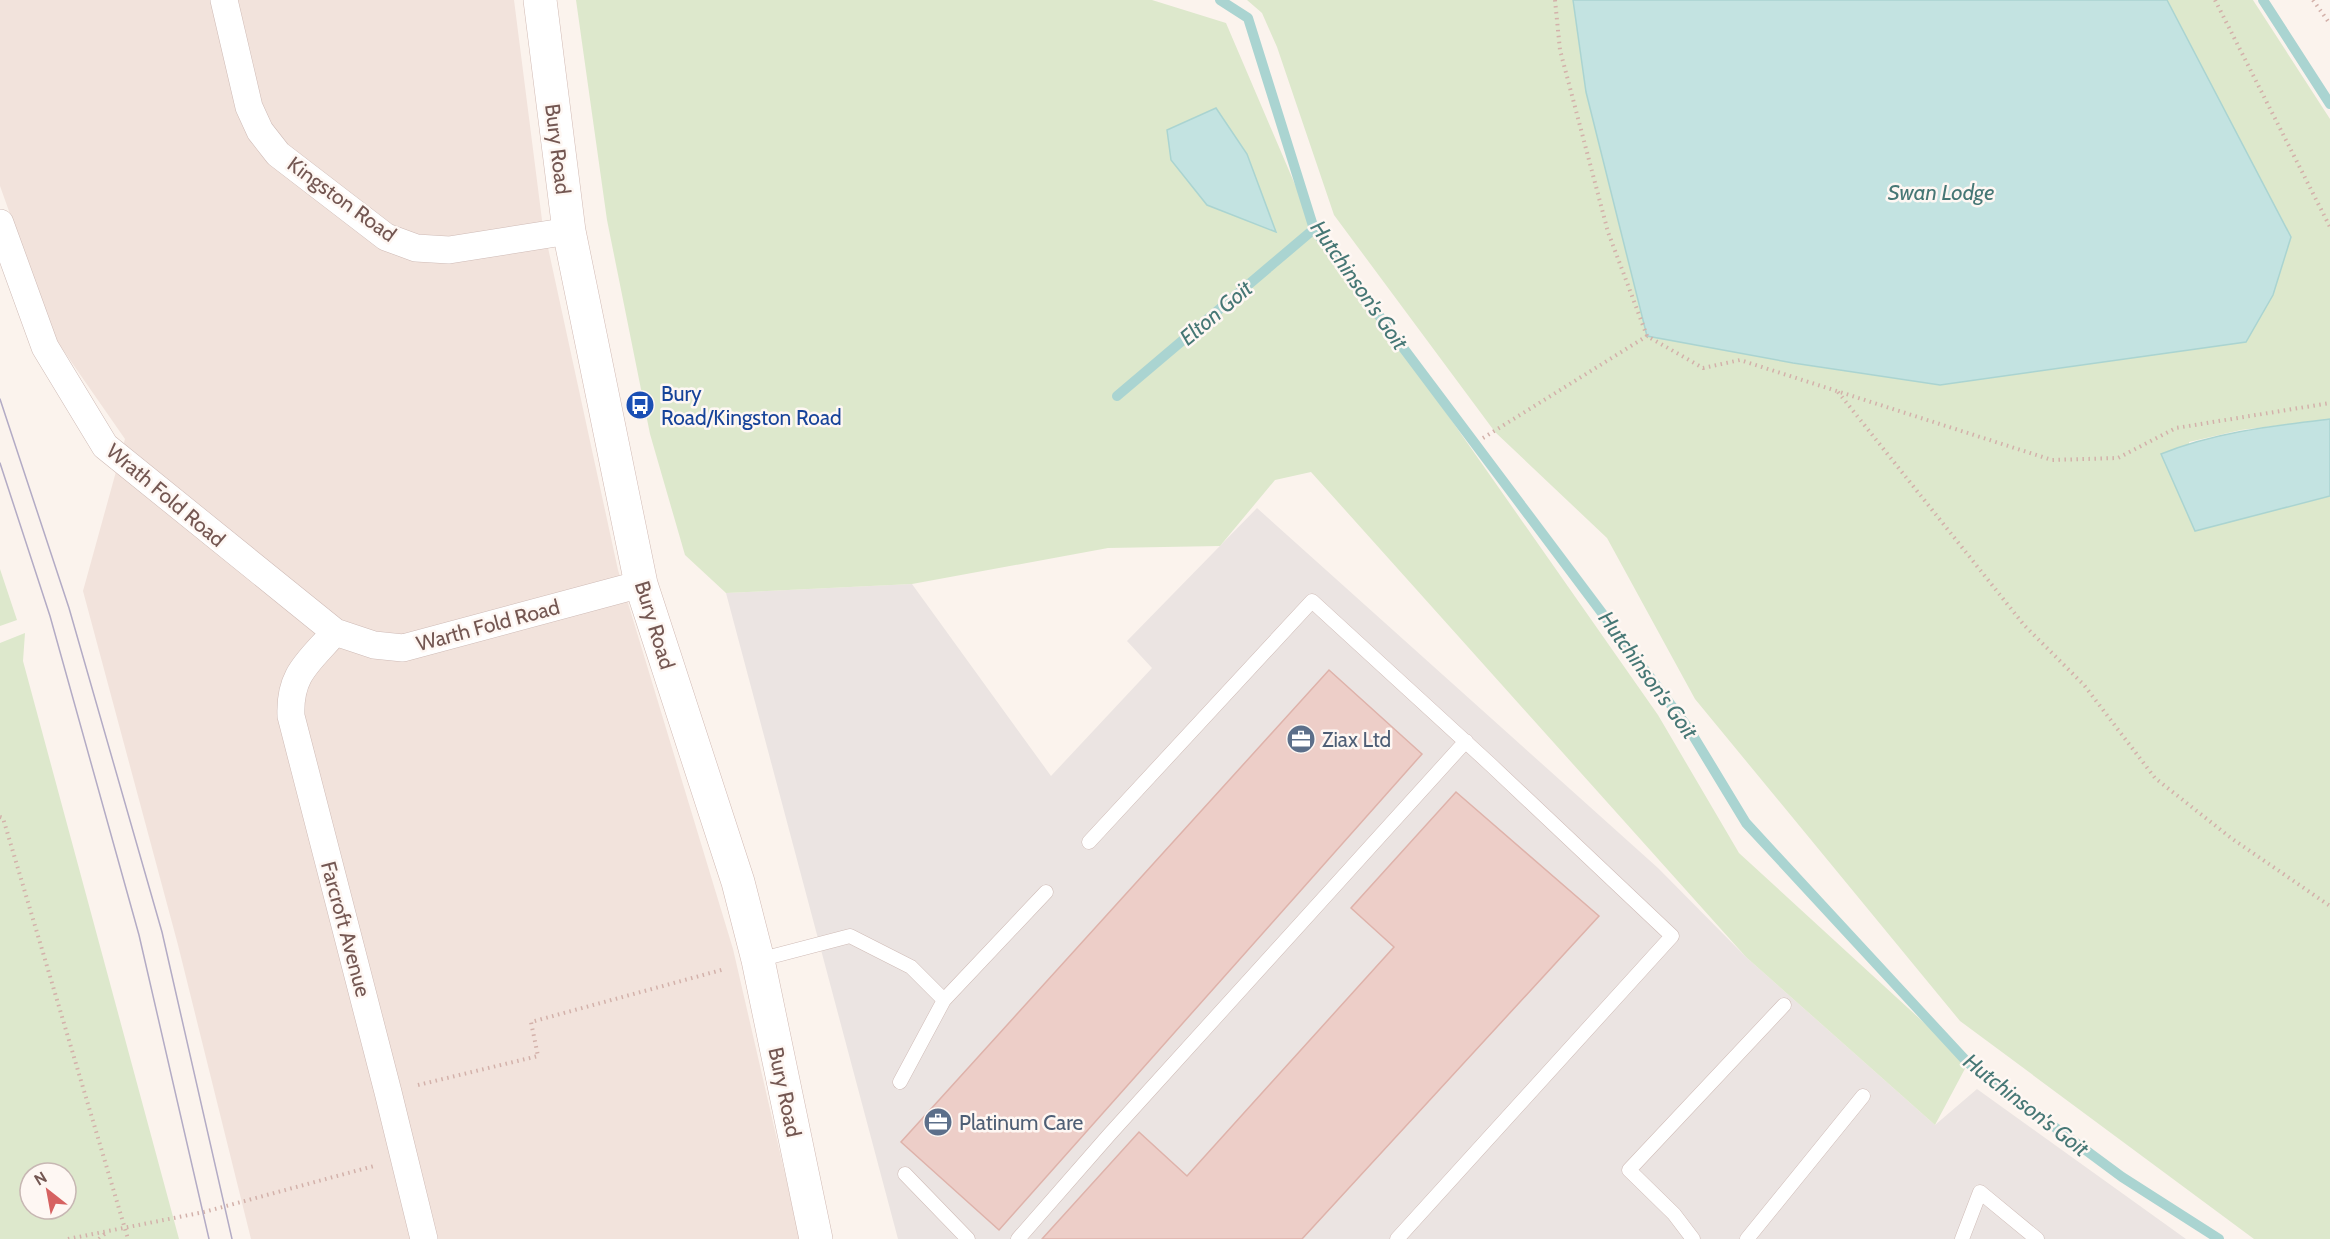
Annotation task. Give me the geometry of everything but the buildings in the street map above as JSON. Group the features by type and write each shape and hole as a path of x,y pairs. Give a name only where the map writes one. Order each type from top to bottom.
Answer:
{"street":[{"name":"Kingston Road","path":"224,0 249,107 260,131 278,154 386,237 416,248 449,250 569,231"},
{"name":"Bury Road","path":"540,0 569,231 641,584 738,882 758,960 816,1239"},
{"name":"Wrath Fold Road","path":"0,223 45,347 105,446 335,632"},
{"name":"Warth Fold Road","path":"335,632 374,645 404,648 641,584"},
{"name":"Farcroft Avenue","path":"335,632 301,670 293,684 290,697 291,716 424,1239"}],"lane":[{"path":"1089,842 1312,601 1466,741 1672,936 1397,1239"},
{"path":"1018,1239 1109,1134 1466,741"},
{"path":"900,1082 944,1000 1046,892"},
{"path":"758,960 850,936 911,967 944,1000"},
{"path":"1693,1239 1674,1214 1629,1170 1784,1005"},
{"path":"1747,1239 1863,1096"},
{"path":"905,1174 968,1239"},
{"path":"1962,1239 1980,1192 2037,1239"}],"path":[{"path":"1555,0 1560,50 1608,232 1647,336 1702,368 1740,360 2052,460 2118,458 2176,428 2330,403"},
{"path":"2215,0 2330,227"},
{"path":"2313,0 2330,24"},
{"path":"1483,438 1647,336"},
{"path":"1838,392 2024,625 2084,685 2155,778 2230,838 2330,906"},
{"path":"0,817 3,818 128,1239"},
{"path":"388,1092 538,1056 531,1022 758,960"},
{"path":"68,1239 225,1206 404,1158"},
{"path":"99,1239 109,1231"}],"shaded area":[{"path":"0,0 514,0 542,220 618,570 733,949 800,1239 251,1239 178,945 83,591 125,439 54,337 0,186"},
{"path":"1257,508 1658,868 1746,957 1935,1125 1977,1089 2186,1239 898,1239 726,593 912,584 1051,776 1152,668 1127,641"}],"green space":[{"path":"576,0 1152,0 1226,23 1314,229 1370,304 1658,715 1739,853 1968,1063 1935,1125 1746,957 1311,472 1275,480 1220,546 1108,548 912,584 726,593 685,555 650,434 607,220"},
{"path":"1247,0 1573,0 1586,92 1647,336 1793,363 1940,385 2291,237 2167,0 2253,0 2330,119 2330,419 2241,430 2189,442 2195,531 2330,496 2330,1239 2254,1239 1960,1021 1695,699 1607,538 1495,432 1334,215 1277,47 1262,13"},
{"path":"0,569 17,620 0,626"},
{"path":"25,633 23,661 179,1239 0,1239 0,643"}],"water":[{"name":"Swan Lodge","path":"1573,0 2167,0 2291,237 2273,295 2246,342 1940,385 1793,363 1647,336 1586,92"},
{"path":"1216,108 1247,154 1276,232 1207,205 1171,160 1167,130"},
{"path":"2330,419 2330,496 2195,531 2161,454 2223,435"}],"waterway":[{"name":"Hutchinson's Goit","path":"1220,0 1248,18 1314,229 1689,729 1746,823 1968,1063 2122,1177 2219,1239"},
{"path":"2263,0 2330,104"},
{"name":"Elton Goit","path":"1117,396 1314,229"}],"tram line":[{"path":"0,399 69,608 162,932 232,1239"},
{"path":"0,463 50,616 139,935 209,1239"}],"place":[{"name":"Bury Road/Kingston Road","path":"640,405"},
{"name":"Ziax Ltd","path":"1301,739"},
{"name":"Platinum Care","path":"938,1122"}]}
